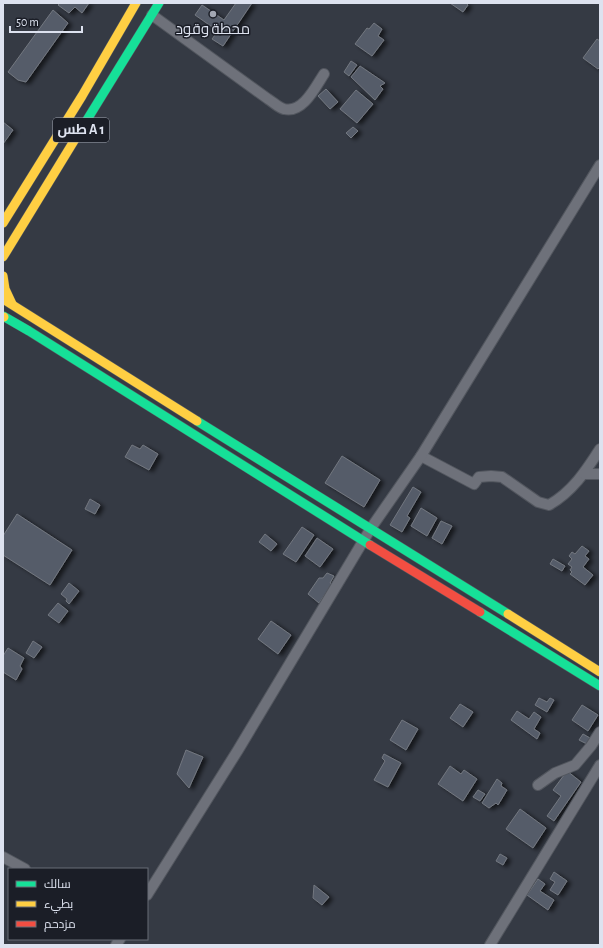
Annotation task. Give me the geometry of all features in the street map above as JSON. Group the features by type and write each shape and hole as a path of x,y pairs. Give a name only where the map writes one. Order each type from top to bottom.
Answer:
{"main road":[{"name":"طس A 1","path":"3,223 82,96 136,3"},
{"name":"طس A 1","path":"3,258 159,3"},
{"path":"3,276 5,289 12,304"},
{"path":"3,299 600,672"},
{"path":"3,316 600,686"},
{"path":"92,371 100,361"},
{"path":"282,490 289,478"},
{"path":"470,606 477,596"}],"street":[{"path":"152,15 285,110 295,109 305,102 324,74"},
{"path":"148,893 238,750 371,528 421,456 600,164"},
{"path":"421,456 474,484 479,477 491,476 502,478 538,502 549,505 561,498 584,474 600,449"},
{"path":"584,474 600,474"},
{"path":"538,786 554,772 575,766 600,732"},
{"path":"490,945 600,765"},
{"path":"3,857 23,868"}],"building":[{"path":"60,3 89,3 82,13 75,7 69,13 58,5"},
{"path":"236,3 252,3 223,46 212,39 218,31 195,15 202,5 224,20"},
{"path":"450,3 466,3 468,5 463,12"},
{"path":"53,10 68,23 26,82 18,80 8,72"},
{"path":"374,23 382,29 378,36 384,40 372,56 355,44 367,28 369,29"},
{"path":"597,39 600,41 600,67 598,69 583,58"},
{"path":"351,61 357,65 349,76 344,72"},
{"path":"360,66 385,83 380,86 383,89 375,100 351,77"},
{"path":"326,89 338,102 330,109 318,96"},
{"path":"356,90 373,104 357,123 340,109"},
{"path":"3,122 13,130 3,144"},
{"path":"353,127 358,131 351,138 346,133"},
{"path":"132,445 140,449 143,445 158,454 149,470 125,457"},
{"path":"342,456 380,480 364,507 325,483"},
{"path":"413,487 421,492 407,516 410,518 402,532 390,525"},
{"path":"90,499 100,505 95,514 85,509"},
{"path":"421,508 437,518 427,536 411,526"},
{"path":"17,514 72,550 50,585 3,555 3,536"},
{"path":"441,521 452,526 442,544 432,538"},
{"path":"302,527 314,535 296,562 283,554"},
{"path":"265,534 277,544 271,551 259,542"},
{"path":"317,538 333,549 320,567 305,556"},
{"path":"582,546 589,551 585,556 589,559 583,567 593,575 585,585 570,574 572,572 570,570 572,567 568,564 572,559 569,556 572,552 575,554"},
{"path":"553,559 565,566 562,571 550,564"},
{"path":"327,573 334,576 330,583 332,584 319,603 308,594 319,578 323,578"},
{"path":"69,583 79,591 69,604 66,601 67,599 61,594"},
{"path":"58,603 68,611 59,623 48,615"},
{"path":"271,621 291,635 278,654 258,639"},
{"path":"33,641 42,647 34,658 26,653"},
{"path":"8,648 24,658 20,666 22,669 16,680 3,672 3,656"},
{"path":"539,698 547,702 550,698 554,700 547,712 535,705"},
{"path":"460,704 473,712 463,727 450,718"},
{"path":"582,705 598,715 588,731 572,720"},
{"path":"517,711 529,719 534,712 541,717 534,729 540,733 537,739 511,720"},
{"path":"402,720 418,729 406,750 390,740"},
{"path":"583,734 590,738 587,744 579,740"},
{"path":"186,750 203,757 189,788 177,774"},
{"path":"384,754 401,763 388,787 374,780 385,761 382,758"},
{"path":"450,766 461,774 464,770 477,779 463,801 438,784"},
{"path":"567,771 581,782 554,821 547,816 561,796 553,790"},
{"path":"497,779 502,783 501,786 507,790 498,805 496,803 489,808 482,803"},
{"path":"478,790 485,794 480,801 473,797"},
{"path":"520,809 546,828 533,848 506,829"},
{"path":"500,854 507,858 503,865 496,861"},
{"path":"554,872 567,881 558,895 550,890 555,882 550,879"},
{"path":"538,879 545,884 540,891 554,900 548,910 527,895"},
{"path":"314,885 329,897 322,905 313,898"}],"traffic: fast":[{"path":"77,136 159,3"},
{"path":"3,316 370,545"},
{"path":"197,421 508,614"},
{"path":"480,612 600,686"}],"traffic: slow":[{"path":"3,223 82,96 136,3"},
{"path":"3,257 77,136"},
{"path":"3,276 5,289 12,304"},
{"path":"3,299 197,421"},
{"path":"508,614 600,672"}],"traffic: jam":[{"path":"370,545 480,612"}],"place":[{"name":"محطة وقود","path":"213,14"}]}
